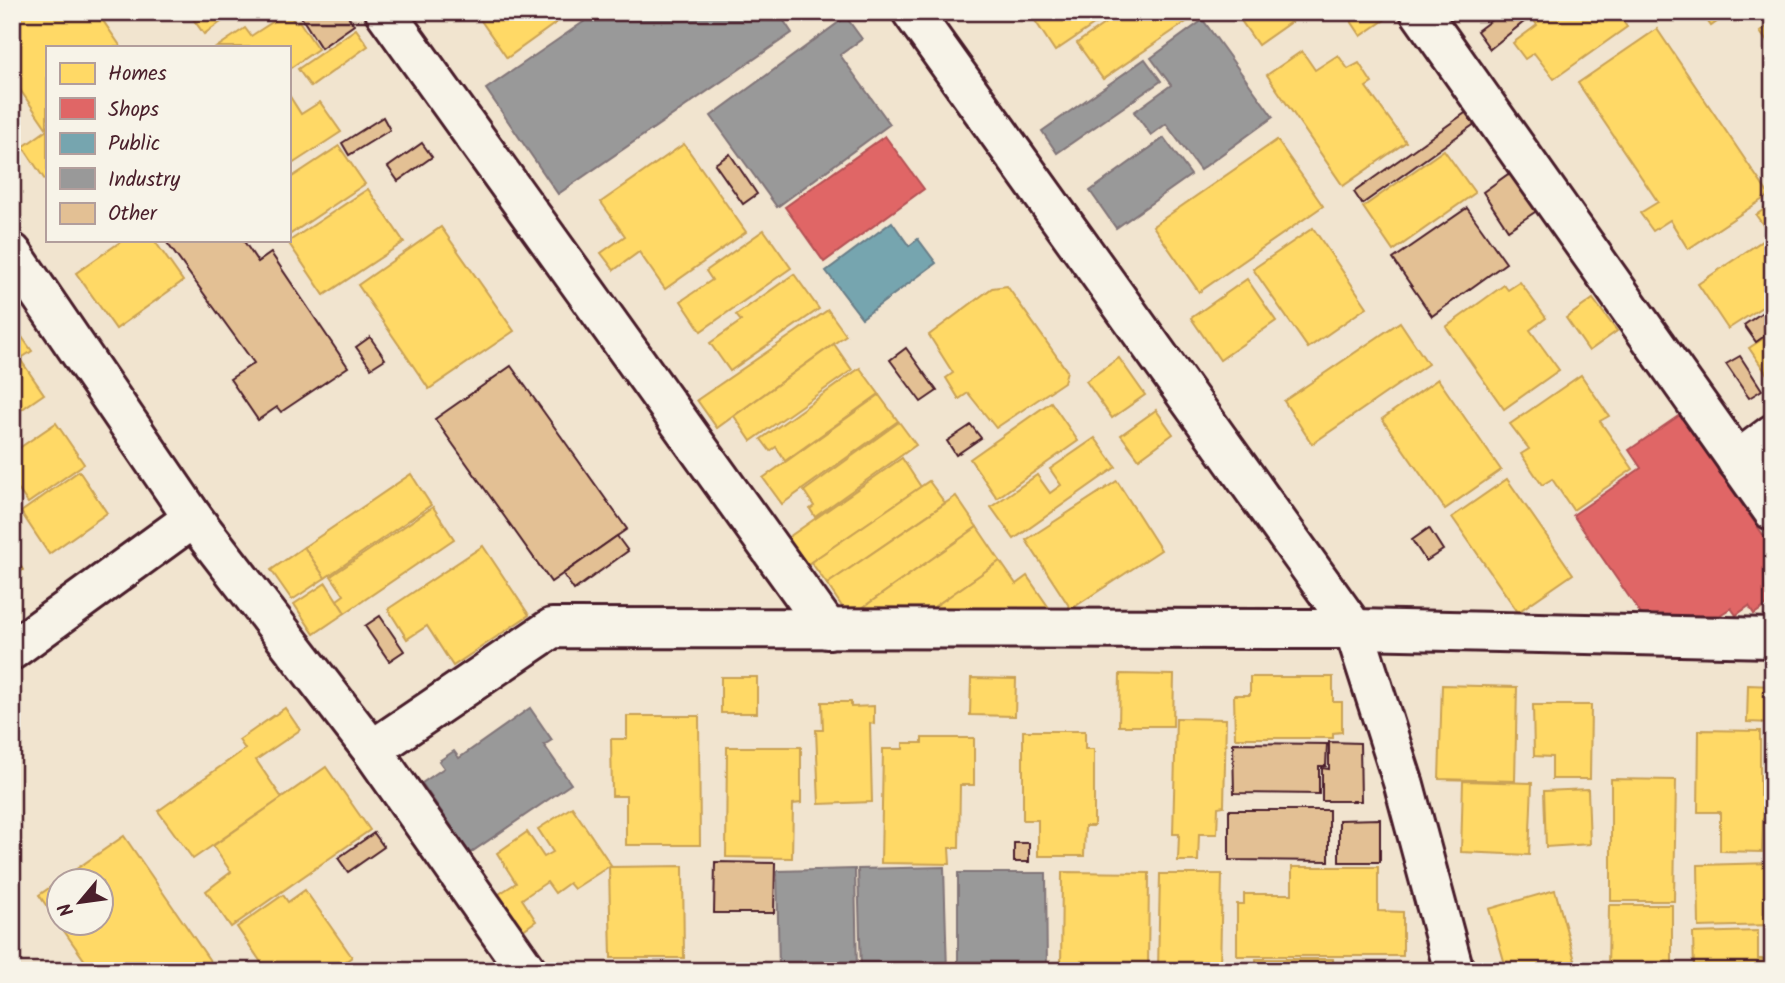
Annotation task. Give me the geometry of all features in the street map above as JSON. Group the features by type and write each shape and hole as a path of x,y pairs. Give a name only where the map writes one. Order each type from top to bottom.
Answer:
{"street":[{"path":"385,12 828,629"},
{"path":"912,12 1354,629 1404,785 1454,971"},
{"path":"1420,12 1773,512"},
{"path":"12,253 193,518 372,750 527,971"},
{"path":"1737,461 1773,434"},
{"path":"12,650 193,518"},
{"path":"372,750 552,628 1354,629 1773,638"}],"building: Homes":[{"path":"12,12 97,12 120,46 46,46 46,128 12,78"},
{"path":"188,12 235,12 204,34"},
{"path":"288,12 295,23 299,21 318,49 290,68 290,46 218,46 245,28 251,36"},
{"path":"475,12 571,12 507,58"},
{"path":"1037,12 1113,12 1055,51 1032,16"},
{"path":"1121,12 1184,12 1189,20 1103,79 1077,43"},
{"path":"1235,12 1305,12 1258,45"},
{"path":"1345,12 1396,12 1361,36"},
{"path":"1528,12 1617,12 1627,27 1554,79 1534,53 1525,59 1513,43 1537,25"},
{"path":"1701,12 1731,12 1711,26"},
{"path":"1763,12 1773,12 1773,50 1760,32 1770,24"},
{"path":"356,29 368,46 311,87 298,69"},
{"path":"1657,29 1769,195 1688,249 1670,220 1653,231 1640,213 1658,202 1578,83"},
{"path":"1302,51 1315,70 1338,55 1348,69 1359,63 1372,83 1366,87 1406,142 1343,186 1267,75"},
{"path":"290,97 301,114 320,102 341,132 290,165"},
{"path":"46,131 46,182 23,147"},
{"path":"1277,140 1323,206 1199,292 1153,226"},
{"path":"684,144 746,232 665,289 639,252 614,270 601,253 625,236 601,202"},
{"path":"339,146 365,184 290,234 290,178"},
{"path":"1444,150 1475,193 1393,251 1363,207"},
{"path":"368,189 404,242 324,295 288,242"},
{"path":"1773,203 1773,239 1756,215"},
{"path":"441,227 514,331 429,389 358,285"},
{"path":"1313,228 1367,307 1308,348 1253,269"},
{"path":"764,230 791,268 701,331 681,301 712,280 706,271"},
{"path":"1765,239 1773,251 1773,300 1728,329 1698,284"},
{"path":"120,242 155,242 183,281 116,329 76,273"},
{"path":"794,274 819,309 730,371 710,343 741,321 736,315"},
{"path":"1247,279 1276,321 1220,360 1191,318"},
{"path":"1520,282 1546,318 1530,330 1559,370 1504,409 1446,327 1504,285 1508,290"},
{"path":"1007,286 1067,371 1064,382 996,428 968,393 959,399 946,378 953,373 929,335 992,288"},
{"path":"1593,299 1617,331 1589,351 1566,318"},
{"path":"828,310 846,335 717,428 697,400"},
{"path":"1400,322 1428,364 1312,444 1284,401"},
{"path":"14,326 32,351 20,359 44,394 12,416"},
{"path":"1773,332 1773,383 1749,348"},
{"path":"834,344 852,370 751,441 734,416"},
{"path":"1119,358 1145,395 1112,418 1086,381"},
{"path":"860,368 879,394 785,461 776,447 770,451 761,439"},
{"path":"1581,375 1609,416 1600,421 1633,469 1573,510 1552,479 1542,485 1521,454 1529,449 1510,424"},
{"path":"1438,379 1501,470 1445,509 1382,419"},
{"path":"879,395 898,421 782,504 763,478"},
{"path":"1051,402 1078,441 997,498 970,459"},
{"path":"1156,410 1173,434 1139,459 1121,435"},
{"path":"899,422 916,445 815,517 810,509 814,506 804,491"},
{"path":"56,423 84,464 28,503 12,481 12,453"},
{"path":"1095,438 1116,467 1014,539 991,507 1037,475 1050,493 1061,485 1050,469"},
{"path":"902,458 921,487 805,566 786,539"},
{"path":"79,471 107,513 49,554 21,512"},
{"path":"411,474 431,505 325,578 304,547"},
{"path":"1507,479 1573,574 1518,612 1452,517"},
{"path":"929,481 945,503 827,584 811,562"},
{"path":"1117,481 1161,550 1071,609 1026,540"},
{"path":"956,496 977,527 858,611 845,611 827,584"},
{"path":"433,507 454,539 345,613 337,600 344,595 331,576"},
{"path":"977,527 1000,561 924,614 858,611"},
{"path":"12,542 19,551 13,555 23,570 12,577"},
{"path":"483,546 529,615 453,666 427,626 407,639 388,609"},
{"path":"304,547 325,578 292,600 271,570"},
{"path":"1000,561 1016,584 1027,576 1054,615 924,614"},
{"path":"326,583 345,613 314,634 294,604"},
{"path":"1120,674 1174,675 1173,726 1119,726"},
{"path":"721,677 757,677 757,713 721,713"},
{"path":"1250,677 1333,677 1333,702 1342,702 1342,732 1333,733 1333,738 1235,738 1234,695 1250,695"},
{"path":"971,678 1016,679 1015,716 970,715"},
{"path":"1442,685 1517,687 1515,781 1439,779"},
{"path":"1748,685 1773,686 1773,723 1747,722"},
{"path":"822,702 851,702 851,707 874,706 874,724 870,723 872,802 819,804 816,730 823,730"},
{"path":"1533,705 1591,705 1590,779 1552,779 1552,757 1534,756"},
{"path":"285,708 300,730 256,760 282,798 193,859 158,811 245,749 239,740"},
{"path":"627,716 699,716 700,845 626,845 626,796 612,796 611,739 627,739"},
{"path":"1176,718 1226,719 1224,806 1218,807 1217,834 1199,834 1198,861 1178,861 1179,834 1173,834"},
{"path":"1699,730 1760,731 1760,796 1773,796 1773,819 1763,819 1762,852 1720,851 1720,812 1698,812"},
{"path":"1023,731 1085,731 1085,749 1094,749 1094,826 1085,826 1084,856 1038,856 1038,820 1023,820"},
{"path":"922,738 974,738 974,785 960,785 959,848 949,848 950,864 881,863 883,749 903,749 903,743 922,743"},
{"path":"727,747 801,747 801,803 793,804 792,858 726,857"},
{"path":"326,767 370,830 231,927 206,891 231,872 213,846"},
{"path":"1611,779 1676,780 1674,901 1611,901"},
{"path":"1463,781 1532,783 1529,855 1461,852"},
{"path":"1588,789 1590,844 1546,847 1544,791"},
{"path":"572,807 611,865 574,889 569,883 555,893 547,882 522,899 536,921 523,930 499,894 516,883 497,853 527,832 544,857 553,852 538,829"},
{"path":"124,836 217,971 92,971 68,937 116,937 116,867 79,867"},
{"path":"1773,863 1773,925 1699,927 1698,865"},
{"path":"683,866 684,958 611,958 609,867"},
{"path":"1292,867 1378,867 1378,911 1403,912 1403,956 1237,956 1237,904 1244,904 1244,894 1292,894"},
{"path":"1062,872 1149,873 1148,971 1061,971"},
{"path":"1160,874 1222,874 1220,971 1158,970"},
{"path":"46,890 46,905 39,895"},
{"path":"305,890 352,957 332,971 267,971 237,927 283,895 288,902"},
{"path":"1555,890 1578,971 1507,971 1489,909"},
{"path":"1609,905 1672,905 1672,971 1608,971"},
{"path":"1758,931 1758,959 1773,959 1773,971 1694,971 1693,933"},
{"path":"1256,959 1333,959 1333,971 1257,971"},
{"path":"677,967 677,971 611,971 611,968"}],"building: Shops":[{"path":"885,136 924,189 824,262 785,207"},
{"path":"1680,415 1773,549 1773,601 1754,614 1749,606 1736,615 1731,608 1720,615 1645,620 1573,515 1641,468 1629,450"}],"building: Public":[{"path":"892,222 909,246 918,239 936,263 862,318 826,271"}],"building: Industry":[{"path":"598,12 778,12 792,33 558,194 486,89"},
{"path":"846,17 862,39 840,55 890,124 777,207 711,116"},
{"path":"1203,20 1273,117 1200,170 1166,124 1151,135 1134,112 1171,85 1151,58"},
{"path":"1145,59 1161,81 1057,153 1042,131"},
{"path":"1164,138 1191,175 1116,228 1090,191"},
{"path":"530,708 552,740 544,745 571,784 470,853 422,783 444,768 439,761 454,751 459,758"},
{"path":"944,867 947,971 861,971 858,869"},
{"path":"855,869 857,971 779,971 777,871"},
{"path":"958,873 1046,873 1047,971 958,971"}],"building: Other":[{"path":"298,12 345,12 354,25 321,48"},
{"path":"1502,12 1518,12 1525,21 1490,49 1477,31"},
{"path":"1468,111 1476,123 1362,204 1354,192"},
{"path":"383,117 390,130 349,155 342,143"},
{"path":"422,143 432,157 398,181 388,167"},
{"path":"730,154 757,194 743,204 715,164"},
{"path":"1511,172 1538,210 1508,230 1483,192"},
{"path":"1467,208 1506,263 1432,316 1393,259"},
{"path":"166,242 244,242 258,262 271,253 348,367 281,412 277,407 258,420 230,379 254,363"},
{"path":"1773,305 1773,330 1756,342 1744,325"},
{"path":"370,337 385,359 371,368 356,347"},
{"path":"906,348 937,391 921,402 890,360"},
{"path":"1740,356 1762,390 1749,398 1726,364"},
{"path":"511,366 627,529 551,582 435,419"},
{"path":"971,425 981,438 956,455 947,441"},
{"path":"1429,528 1443,550 1426,561 1412,540"},
{"path":"617,536 628,551 574,590 563,574"},
{"path":"380,616 404,651 389,661 365,626"},
{"path":"1329,742 1360,743 1361,801 1322,801 1322,768 1329,769"},
{"path":"1233,743 1327,744 1326,766 1319,766 1319,794 1234,793"},
{"path":"1229,810 1329,810 1329,861 1229,860"},
{"path":"1380,819 1380,862 1339,862 1339,820"},
{"path":"374,833 384,847 348,872 338,858"},
{"path":"1014,843 1029,843 1029,862 1014,862"},
{"path":"715,862 775,863 774,913 714,913"}]}
